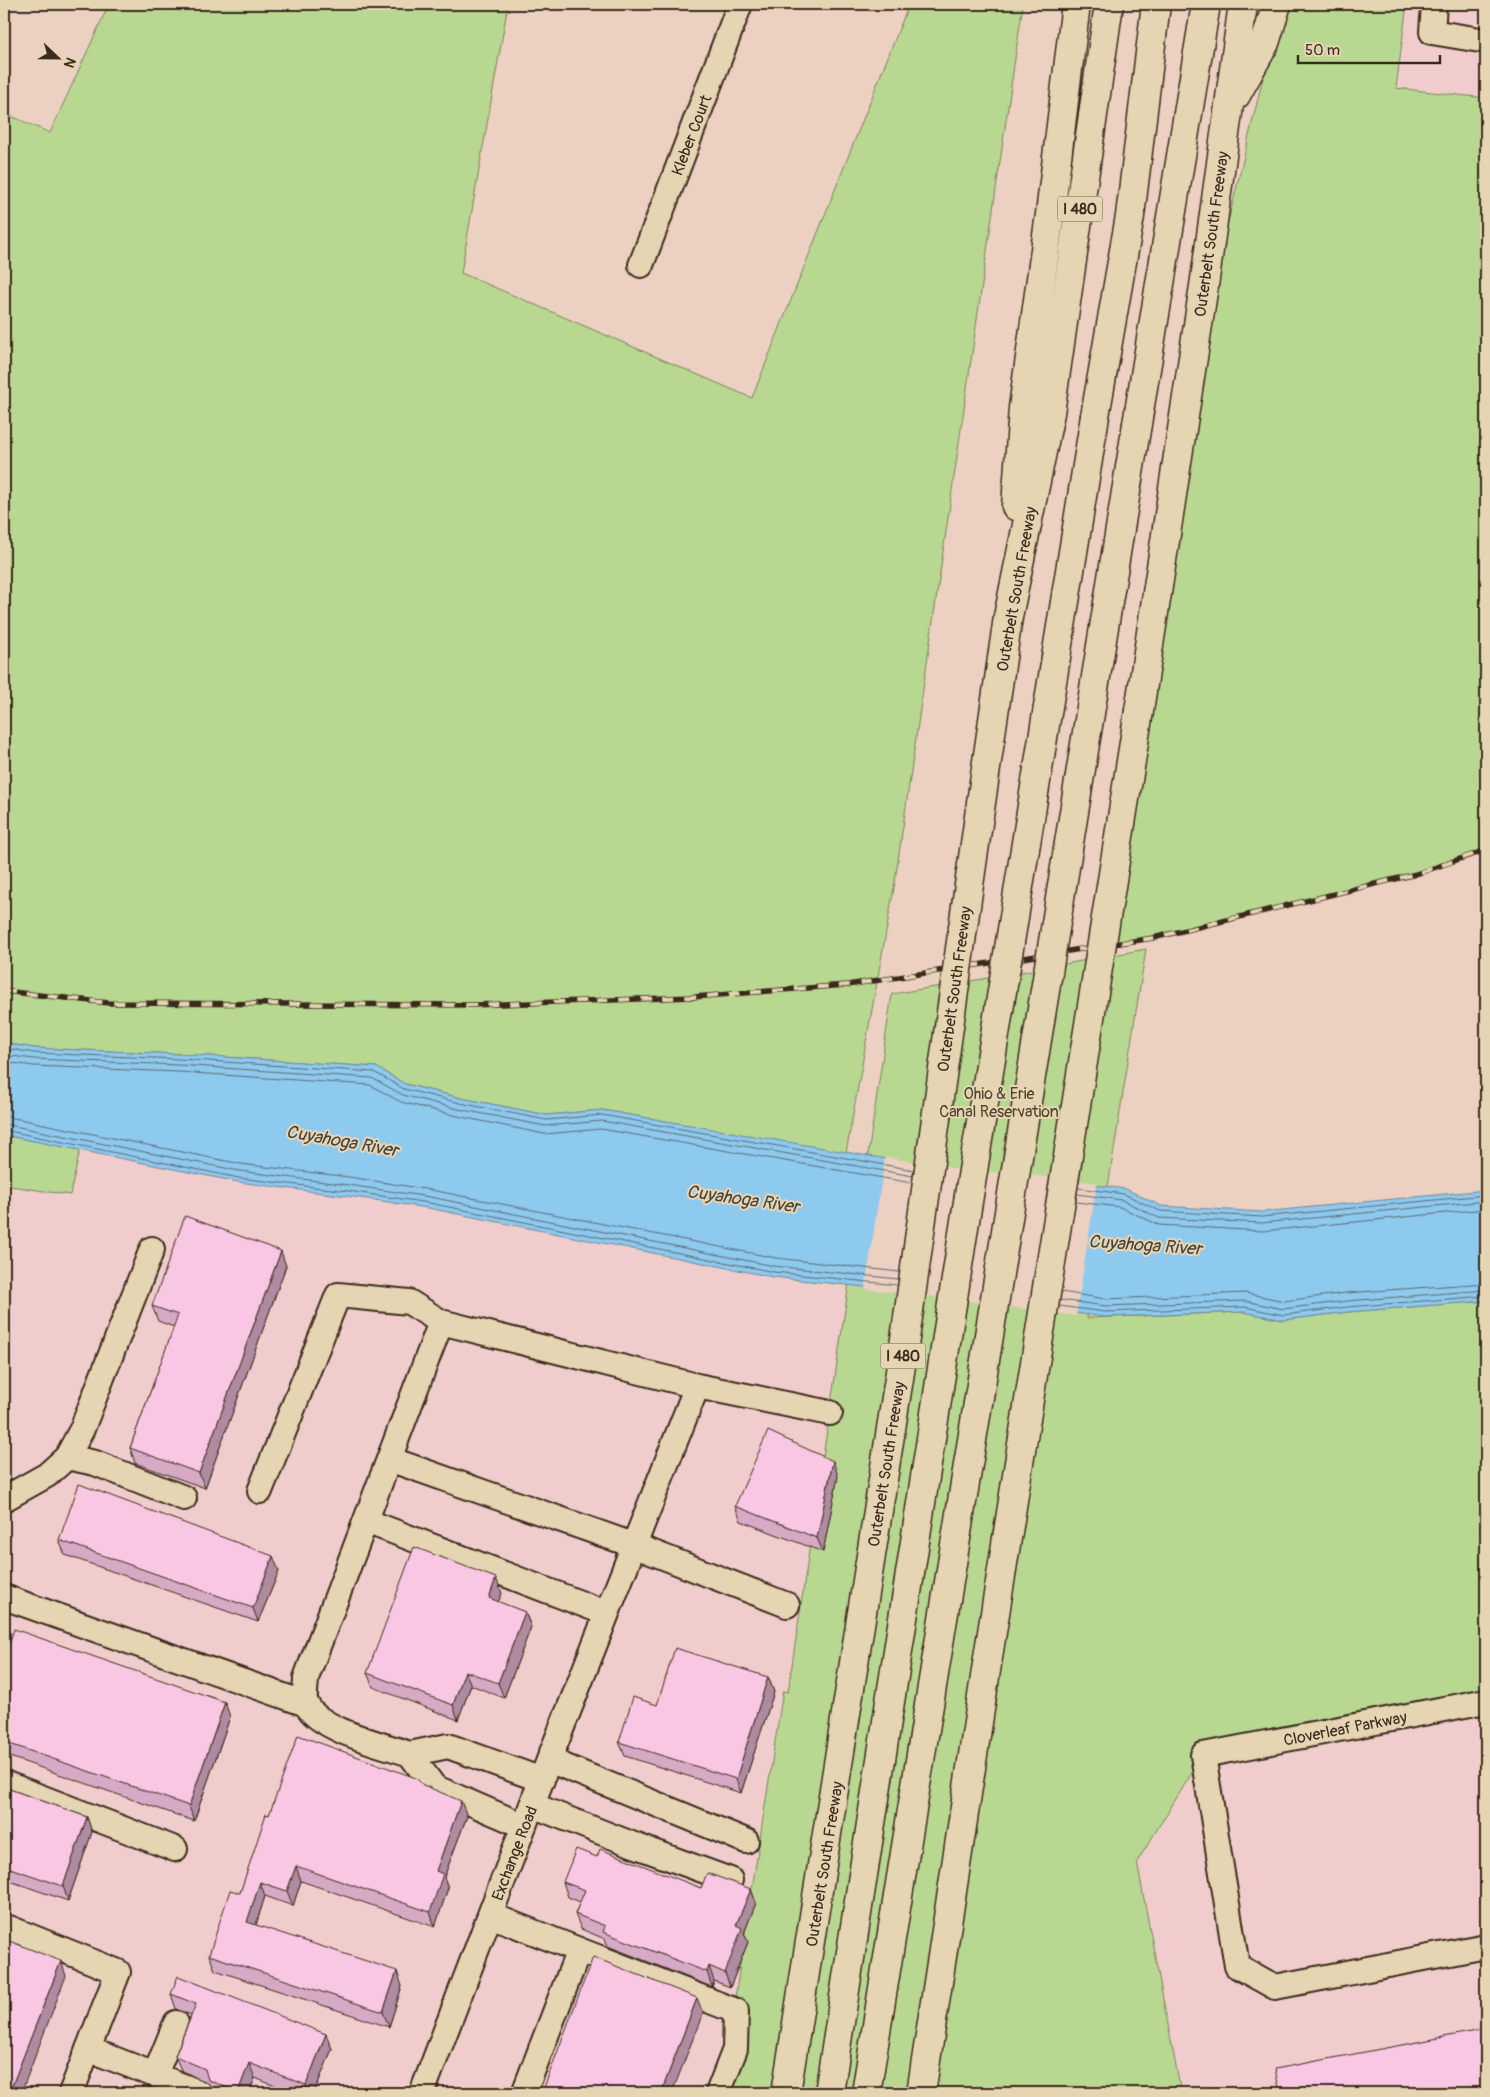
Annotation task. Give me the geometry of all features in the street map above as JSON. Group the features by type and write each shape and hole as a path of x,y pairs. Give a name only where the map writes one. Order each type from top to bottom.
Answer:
{"highway":[{"path":"1008,618 1023,408 1048,234 1076,4"},
{"name":"Outerbelt South Freeway","path":"786,2093 905,1345 964,917 1008,618 1050,413 1109,4"},
{"path":"829,2093 966,1208 1095,416 1130,216 1156,4"},
{"path":"866,2093 1206,4"},
{"name":"Outerbelt South Freeway","path":"921,2093 990,1641 1142,695 1244,4"},
{"path":"1228,109 1265,43 1277,4"}],"street":[{"name":"Kleber Court","path":"641,265 740,4"},
{"path":"1434,4 1432,32 1486,41"},
{"path":"4,1499 47,1475 67,1457 82,1429 152,1249"},
{"path":"260,1491 338,1295 409,1302 441,1322 697,1386 830,1414"},
{"path":"306,1704 306,1678 441,1322"},
{"name":"Exchange Road","path":"422,2093 606,1613 697,1386"},
{"path":"67,1457 95,1463 184,1498"},
{"path":"389,1459 634,1544 787,1605"},
{"path":"366,1521 606,1613"},
{"path":"4,1598 306,1704 314,1714 328,1725 410,1754 448,1746 545,1770 746,1841"},
{"name":"Cloverleaf Parkway","path":"1486,1702 1203,1755 1237,1966 1275,1987 1486,1946"},
{"path":"410,1754 434,1787 634,1845 730,1880"},
{"path":"4,1783 175,1849"},
{"path":"490,1914 736,2011 734,2049 718,2093"},
{"path":"4,1926 118,1972 71,2093"},
{"path":"524,2093 580,1950"},
{"path":"155,2076 176,2023"},
{"path":"88,2049 200,2093"}],"shaded area":[{"path":"1407,4 1486,4 1486,98 1396,88"},
{"path":"80,1150 238,1182 428,1208 773,1277 911,1300 783,2093 4,2093 4,1185 70,1195"},
{"path":"1486,1301 1486,2093 965,2093"}],"green space":[{"path":"109,4 508,4 461,273 752,398 909,4 1023,4 894,888 846,1153 602,1110 547,1115 461,1098 405,1084 376,1067 179,1054 34,1048 4,1043 4,113 50,133"},
{"path":"1281,4 1407,4 1396,88 1486,98 1486,850 1416,874 1153,938 1096,946 1213,284"},
{"name":"Ohio & Erie Canal Reservation","path":"1146,949 1087,1318 1244,1312 1283,1320 1348,1312 1486,1301 1486,1701 1203,1755 1137,1862 1181,2093 720,2093 783,1691 788,1692 892,994"},
{"path":"4,1135 80,1150 70,1195 4,1185"}],"water":[{"name":"Cuyahoga River","path":"4,1043 34,1048 179,1054 376,1067 405,1084 461,1098 547,1115 602,1110 968,1173 1024,1176 1126,1189 1161,1206 1262,1212 1486,1190 1486,1301 1348,1312 1283,1320 1244,1312 1105,1317 947,1296 773,1277 428,1208 238,1182 4,1135"}],"pier":[{"path":"885,1157 968,1171 1024,1174 1097,1183 1076,1316 865,1289"}],"building":[{"path":"185,1216 281,1251 199,1473 130,1448 178,1315 152,1306"},
{"path":"768,1431 833,1461 817,1538 735,1506"},
{"path":"79,1484 273,1556 253,1608 59,1540"},
{"path":"414,1547 496,1578 489,1598 525,1612 498,1683 465,1671 453,1705 367,1673"},
{"path":"14,1629 225,1702 189,1806 4,1742 4,1660"},
{"path":"675,1648 768,1677 736,1779 619,1742 633,1697 657,1705"},
{"path":"298,1735 416,1778 423,1785 461,1801 436,1871 443,1874 430,1912 296,1866 287,1891 260,1882 247,1922 397,1971 383,2012 209,1955 230,1890 240,1893 266,1814 269,1815"},
{"path":"4,1787 87,1817 63,1886 4,1866"},
{"path":"576,1849 597,1857 600,1849 701,1888 707,1873 751,1889 736,1925 742,1928 725,1973 709,1966 707,1972 603,1932 605,1926 575,1914 585,1890 563,1882"},
{"path":"4,1939 61,1961 9,2093 4,2093"},
{"path":"593,1957 697,1998 661,2093 542,2093"},
{"path":"178,1976 326,2034 306,2085 249,2063 238,2092 208,2080 205,2069 175,2056 196,2004 171,1994"},
{"path":"1486,2029 1486,2093 1280,2093 1275,2069"}],"railway":[{"path":"4,991 109,1003 472,1005 693,997 847,985 1153,938 1416,874 1486,850"}]}
